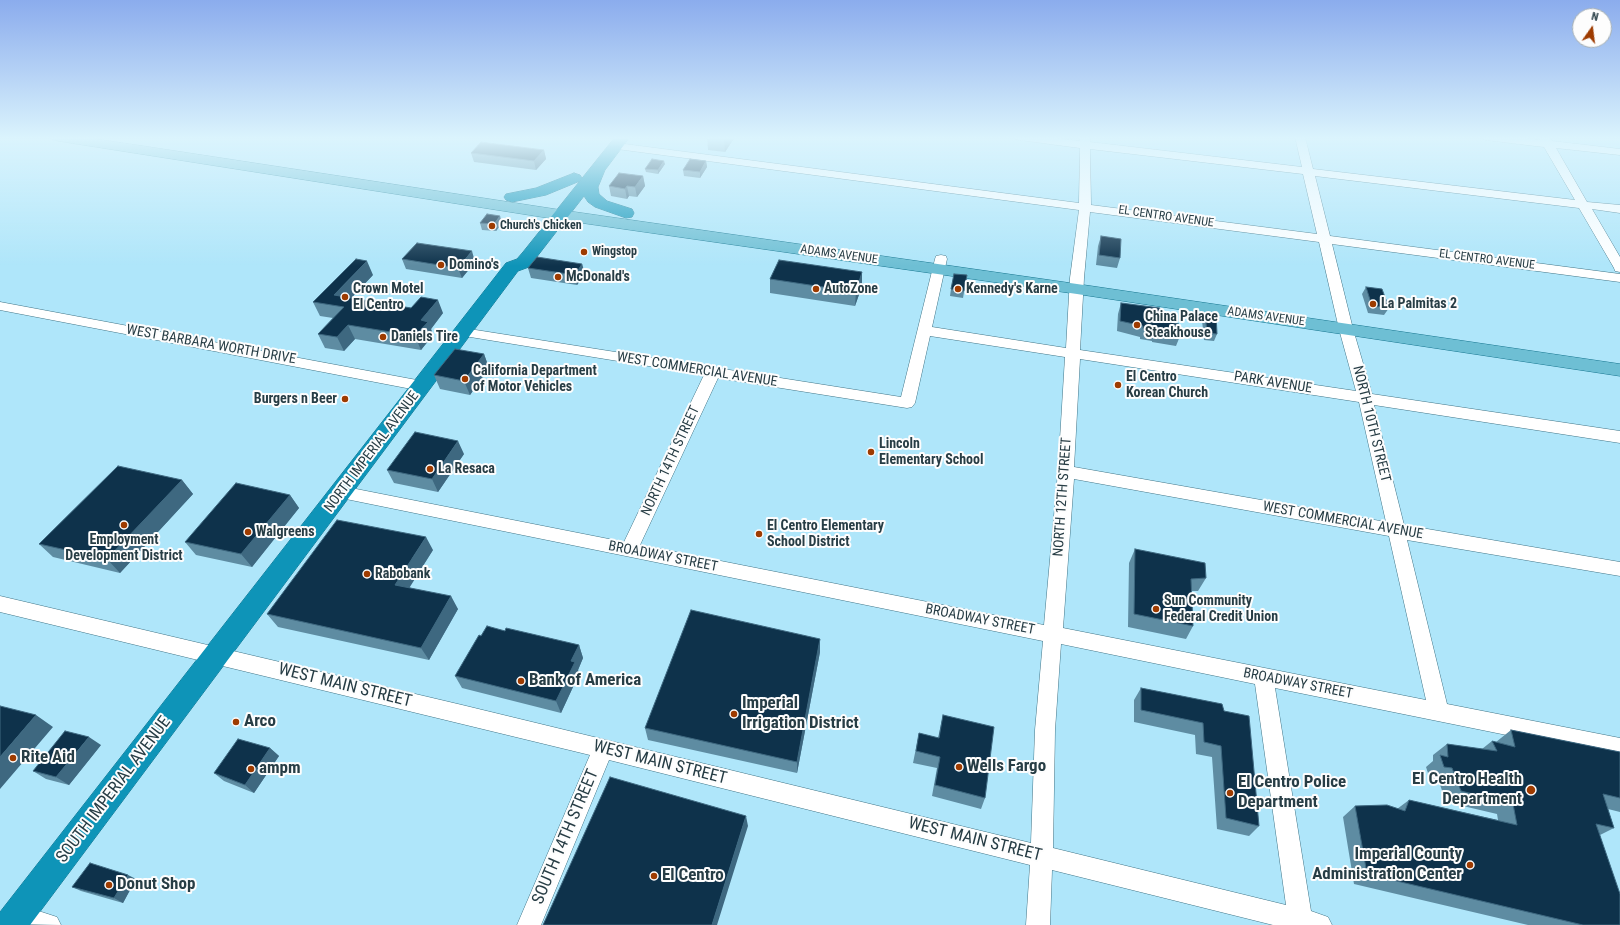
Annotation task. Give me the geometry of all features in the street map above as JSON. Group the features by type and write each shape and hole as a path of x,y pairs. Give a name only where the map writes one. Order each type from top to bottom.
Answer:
{"highway":[{"path":"512,197 540,192 569,180"},
{"name":"NORTH IMPERIAL AVENUE","path":"217,655 512,267 523,263 557,209 573,180"},
{"name":"NORTH IMPERIAL AVENUE","path":"557,209 586,180"},
{"path":"594,180 590,187 591,194 594,199 601,204 626,214"},
{"name":"SOUTH IMPERIAL AVENUE","path":"14,920 217,655"}],"main road":[{"name":"ADAMS AVENUE","path":"353,180 1077,283 1345,323 1620,370"},
{"name":"ADAMS AVENUE","path":"354,180 412,186 424,184 512,197 557,209 626,214 940,264"},
{"name":"ADAMS AVENUE","path":"1345,323 1620,357"}],"street":[{"name":"EL CENTRO AVENUE","path":"900,180 1620,278"},
{"name":"NORTH 12TH STREET","path":"1038,925 1042,857 1045,730 1066,472 1077,283 1084,206 1084,180"},
{"name":"NORTH 10TH STREET","path":"1312,180 1345,323 1365,397 1439,712"},
{"path":"1371,180 1620,209"},
{"path":"1569,180 1620,268"},
{"path":"926,331 940,264"},
{"name":"WEST BARBARA WORTH DRIVE","path":"0,306 422,386"},
{"name":"PARK AVENUE","path":"926,331 1620,437"},
{"name":"WEST COMMERCIAL AVENUE","path":"464,332 907,403 926,331"},
{"name":"NORTH 14TH STREET","path":"629,550 713,372"},
{"name":"WEST COMMERCIAL AVENUE","path":"1066,472 1620,569"},
{"name":"BROADWAY STREET","path":"340,492 1620,748"},
{"name":"WEST MAIN STREET","path":"0,604 603,749 1307,923"},
{"path":"1264,677 1307,923"},
{"name":"SOUTH 14TH STREET","path":"529,925 603,749"},
{"path":"14,920 49,925"}],"building":[{"path":"613,180 640,180 635,187 627,186 625,189 609,186"},
{"path":"487,214 500,216 494,224 480,223"},
{"path":"1101,236 1121,239 1120,258 1099,255"},
{"path":"417,243 472,251 458,268 402,259"},
{"path":"537,257 582,264 575,275 528,268"},
{"path":"356,259 367,261 334,295 411,308 421,297 438,300 421,320 428,322 415,336 348,325 337,337 318,334 344,307 313,302"},
{"path":"779,260 862,272 856,292 770,279"},
{"path":"954,274 967,275 964,291 951,289"},
{"path":"1366,287 1382,289 1389,308 1372,306"},
{"path":"1121,303 1160,308 1160,320 1179,324 1180,336 1156,332 1156,330 1143,329 1143,326 1120,321"},
{"path":"1205,313 1216,314 1217,334 1207,333"},
{"path":"455,349 484,354 464,381 434,375"},
{"path":"415,432 458,441 432,479 387,470"},
{"path":"118,466 182,480 107,559 39,544"},
{"path":"236,483 290,495 241,554 185,542"},
{"name":"Rabobank","path":"337,520 426,537 395,585 451,596 421,648 267,614"},
{"name":"Sun Community Federal Credit Union","path":"1135,549 1205,563 1206,578 1191,579 1193,626 1134,614"},
{"name":"Imperial Irrigation District","path":"691,610 820,639 797,762 645,728"},
{"name":"Bank of America","path":"487,626 505,631 506,628 579,645 571,661 575,662 556,701 455,676 479,635 481,636"},
{"path":"1141,688 1222,704 1224,711 1249,716 1259,826 1226,818 1221,746 1204,742 1203,723 1141,710"},
{"path":"0,706 36,715 0,757"},
{"name":"Wells Fargo","path":"943,715 994,727 985,798 935,785 940,757 916,751 919,733 939,738"},
{"path":"1511,730 1620,752 1620,798 1603,794 1614,828 1596,824 1620,894 1620,925 1583,925 1367,874 1355,806 1387,805 1405,811 1409,800 1517,825 1513,804 1461,791 1452,768 1444,767 1440,755 1448,757 1447,744 1497,751 1492,741 1515,747"},
{"path":"65,731 89,737 56,777 33,771"},
{"path":"238,739 270,748 245,785 214,773"},
{"name":"El Centro","path":"610,777 746,816 712,925 543,925"},
{"name":"Donut Shop","path":"90,863 128,875 114,898 72,887"}],"place":[{"name":"Church's Chicken","path":"492,226"},
{"name":"Wingstop","path":"584,252"},
{"name":"Domino's","path":"441,265"},
{"name":"McDonald's","path":"558,277"},
{"name":"AutoZone","path":"816,289"},
{"name":"Kennedy's Karne","path":"958,289"},
{"name":"Crown Motel El Centro","path":"345,297"},
{"name":"La Palmitas 2","path":"1373,304"},
{"name":"China Palace Steakhouse","path":"1137,325"},
{"name":"Daniels Tire","path":"383,337"},
{"name":"California Department of Motor Vehicles","path":"465,379"},
{"name":"El Centro Korean Church","path":"1118,385"},
{"name":"Burgers n Beer","path":"345,399"},
{"name":"Lincoln Elementary School","path":"871,452"},
{"name":"La Resaca","path":"430,469"},
{"name":"Employment Development District","path":"124,525"},
{"name":"Walgreens","path":"248,532"},
{"name":"El Centro Elementary School District","path":"759,534"},
{"name":"Rabobank","path":"367,574"},
{"name":"Sun Community Federal Credit Union","path":"1156,609"},
{"name":"Bank of America","path":"521,681"},
{"name":"Imperial Irrigation District","path":"734,714"},
{"name":"Arco","path":"236,722"},
{"name":"Rite Aid","path":"13,758"},
{"name":"Wells Fargo","path":"959,767"},
{"name":"ampm","path":"251,769"},
{"name":"El Centro Health Department","path":"1531,790"},
{"name":"El Centro Police Department","path":"1230,793"},
{"name":"Imperial County Administration Center","path":"1470,865"},
{"name":"El Centro","path":"654,876"},
{"name":"Donut Shop","path":"109,885"}]}
